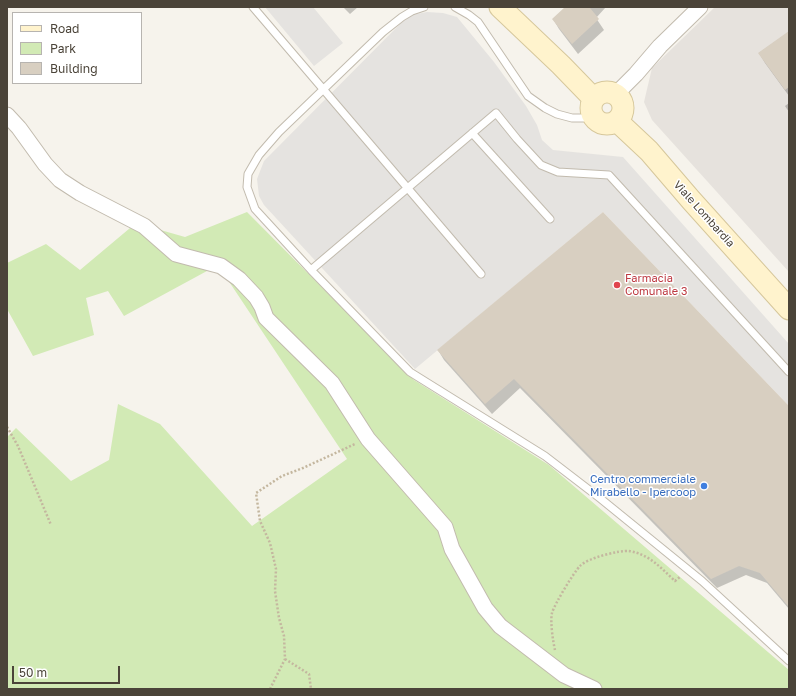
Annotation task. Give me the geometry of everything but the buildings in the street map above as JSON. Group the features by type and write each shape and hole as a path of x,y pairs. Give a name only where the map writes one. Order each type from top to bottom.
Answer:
{"main road":[{"path":"501,10 592,106 598,122 602,124 613,123 617,121 623,112 622,102 616,94 606,92 597,95 592,106"},
{"name":"Viale Lombardia","path":"617,121 649,151 789,309"}],"street":[{"path":"616,94 636,74 660,46 700,7"},
{"path":"7,115 19,128 44,164 60,180 80,193 144,226 176,254 221,266 239,279 256,296 266,318 332,383 368,439 445,527 452,549 485,608 500,626 564,674 594,689"}],"lane":[{"path":"252,7 481,274"},
{"path":"424,7 412,11 402,17 383,32 279,132 259,155 248,174 247,187 255,209 311,270 410,372 545,456 602,499 688,570 789,660"},
{"path":"455,7 478,22 528,96 545,108 557,114 572,118 584,118 592,106"},
{"path":"311,270 496,113 517,140 541,165 558,172 608,175 789,372"},
{"path":"472,134 550,219"}],"path":[{"path":"7,427 18,446 51,525"},
{"path":"270,689 286,659 284,636 274,591 276,569 270,543 260,521 256,493 282,476 368,439"},
{"path":"564,674 553,642 552,613 581,564 601,555 628,551 646,556 675,580 688,570"},
{"path":"286,659 309,674 311,689"}],"shaded area":[{"path":"265,7 313,7 343,43 314,66"},
{"path":"715,7 789,7 789,272 652,120 644,102 652,68"},
{"path":"427,12 443,13 457,17 494,62 526,106 537,125 542,140 553,150 623,157 789,344 789,406 603,212 415,369 264,205 259,196 257,179 264,161 400,24 412,15"}],"green space":[{"path":"247,212 414,380 549,465 789,670 789,689 7,689 7,437 16,428 71,481 109,460 118,404 160,424 252,526 347,459 218,265 124,316 108,291 86,298 94,335 33,356 7,309 7,263 46,244 80,270 136,223 185,237"}],"place":[{"name":"Farmacia Comunale 3","path":"617,285"},
{"name":"Centro commerciale Mirabello - Ipercoop","path":"704,486"}]}
